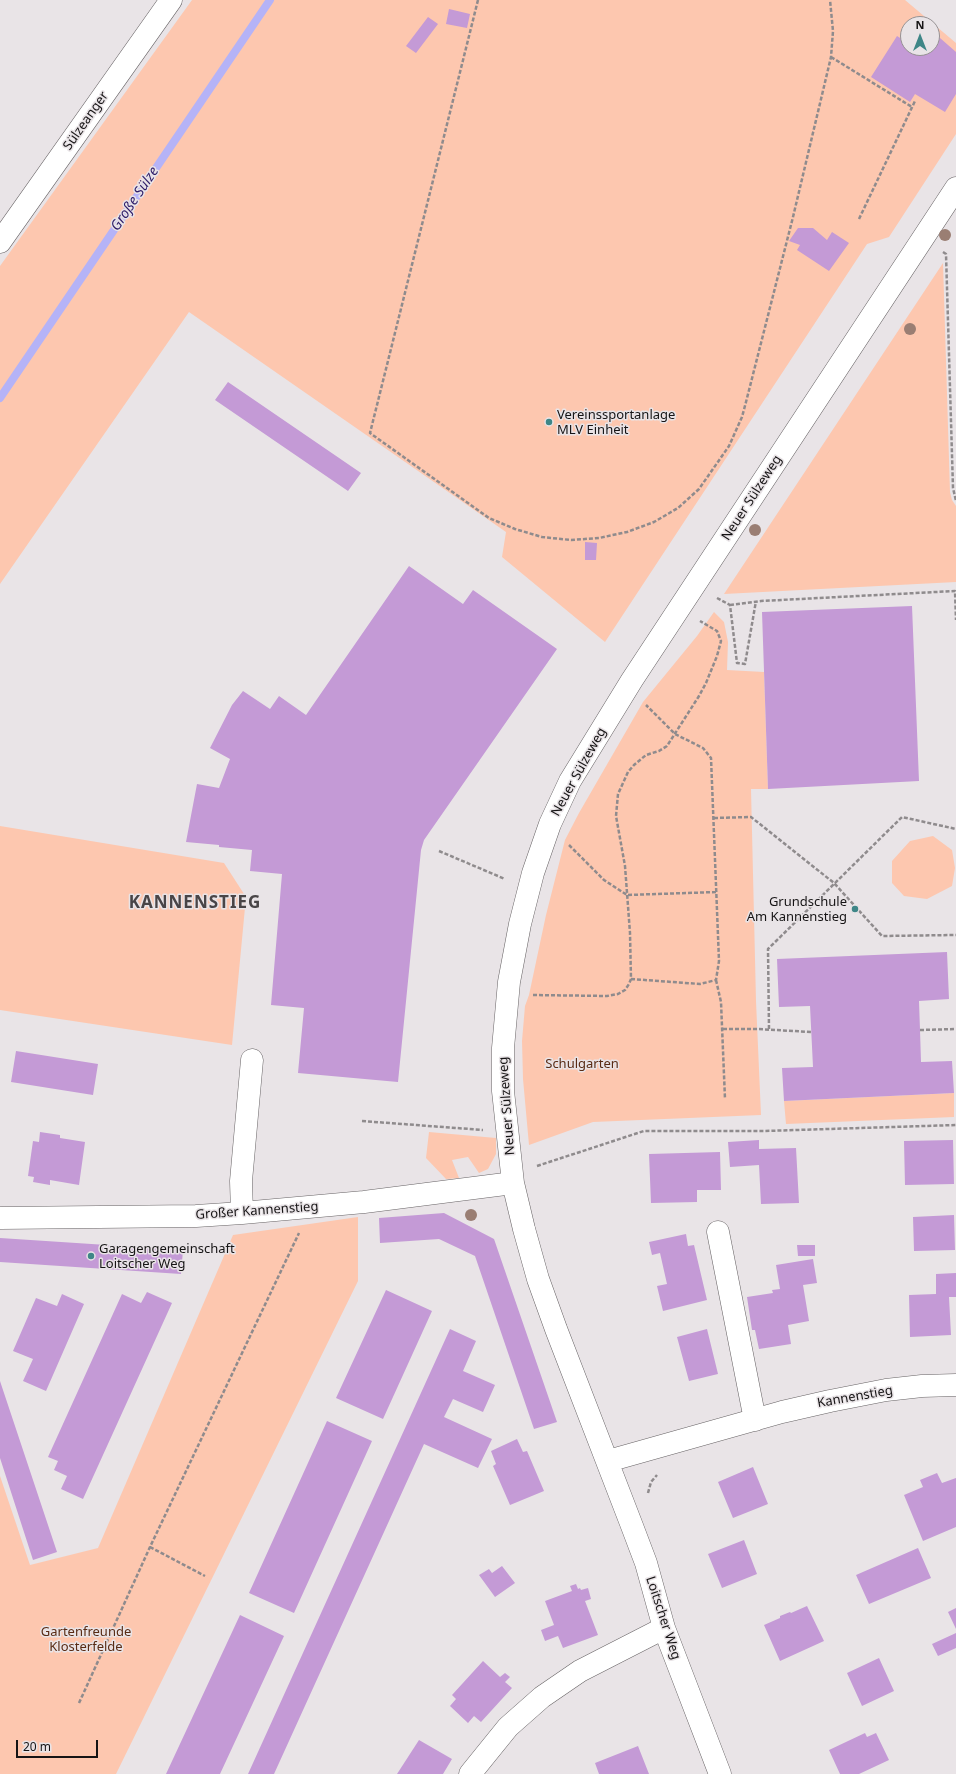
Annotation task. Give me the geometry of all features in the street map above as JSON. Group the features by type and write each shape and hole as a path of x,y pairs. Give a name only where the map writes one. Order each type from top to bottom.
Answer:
{"street":[{"name":"Sülzeanger","path":"0,242 172,0"},
{"name":"Neuer Sülzeweg","path":"608,1460 538,1279 524,1229 514,1183 507,1132 502,1069 508,994 514,955 529,889 550,824 570,781 626,690 956,188"},
{"path":"242,1213 241,1181 252,1060"},
{"name":"Großer Kannenstieg","path":"0,1218 196,1216 242,1213 300,1208 514,1183"},
{"path":"718,1232 755,1420"},
{"name":"Kannenstieg","path":"608,1460 800,1408 858,1395 922,1386 956,1385"},
{"name":"Loitscher Weg","path":"608,1460 646,1564 664,1628 720,1774"},
{"path":"470,1774 508,1727 542,1697 580,1671 664,1628"}],"path":[{"path":"478,0 370,433 489,518 515,529 542,537 571,540 599,538 627,532 654,522 678,508 699,489 729,446 742,417 746,402 793,217 831,56 833,31 830,0"},
{"path":"831,56 912,107"},
{"path":"859,220 915,101"},
{"path":"923,239 946,254 953,493 956,501"},
{"path":"695,586 730,605 756,601 955,591 956,620"},
{"path":"730,605 737,663 745,664 756,601"},
{"path":"508,994 607,996 618,994 625,990 631,979 624,856 616,816 618,794 622,783 634,765 646,755 664,748 675,734 706,683 717,656 720,641 719,635 715,630 680,608"},
{"path":"626,690 643,702 675,734 703,748 710,755 714,818 719,961 716,980 721,1002 725,1099"},
{"path":"714,818 751,817 834,884 882,936 956,935"},
{"path":"769,1029 768,949 902,817 956,829"},
{"path":"550,824 604,880 627,895 717,892"},
{"path":"439,851 529,889"},
{"path":"631,979 700,984 716,980"},
{"path":"722,1029 769,1029 811,1032"},
{"path":"920,1030 956,1029"},
{"path":"362,1120 507,1132"},
{"path":"514,1183 528,1168 539,1166 644,1131 764,1131 956,1125"},
{"path":"79,1703 150,1548 300,1230 300,1208"},
{"path":"647,1496 651,1482 660,1471"},
{"path":"150,1548 205,1576"}],"green space":[{"name":"Vereinssportanlage MLV Einheit","path":"192,0 905,0 924,16 900,16 900,56 940,56 940,30 956,43 956,134 889,237 867,244 605,642 502,557 506,532 189,312 0,584 0,266"},
{"path":"943,263 950,492 952,500 956,506 956,582 724,594"},
{"name":"Schulgarten","path":"714,612 724,622 728,642 727,670 764,672 768,789 751,789 756,1001 761,1115 593,1122 529,1145 523,1079 522,1041 525,1006 529,995 546,915 565,840 643,702 697,636"},
{"path":"0,826 224,863 246,897 232,1045 0,1010"},
{"path":"933,836 952,850 955,868 952,886 927,899 904,896 892,883 892,861 910,841"},
{"path":"954,1093 954,1117 786,1124 784,1101"},
{"path":"429,1132 496,1138 496,1154 488,1169 479,1173 468,1157 452,1160 459,1178 446,1179 426,1158"},
{"name":"Gartenfreunde Klosterfelde","path":"358,1217 358,1281 116,1774 0,1774 0,1476 30,1565 98,1548 233,1235"}],"building":[{"path":"449,9 470,14 467,28 446,24"},
{"path":"428,17 438,24 416,53 406,46"},
{"path":"897,36 900,38 900,56 940,56 940,38 956,52 956,94 945,112 915,94 910,102 871,77"},
{"path":"798,228 813,228 827,240 832,232 849,243 829,271 797,250 800,245 789,241"},
{"path":"228,382 361,473 348,491 215,400"},
{"path":"585,542 597,543 596,560 585,560"},
{"path":"409,566 463,604 473,590 557,649 424,840 421,850 398,1082 298,1073 304,1008 271,1005 282,874 250,871 252,850 186,842 197,784 219,788 230,759 210,748 232,705 243,691 270,709 279,696 306,715"},
{"path":"912,606 919,781 768,789 762,612"},
{"path":"947,952 949,999 919,1001 921,1062 952,1061 954,1093 784,1101 782,1068 813,1067 810,1006 779,1007 777,959"},
{"path":"16,1051 98,1064 93,1095 11,1082"},
{"path":"40,1132 60,1135 60,1138 85,1142 79,1185 50,1180 50,1185 33,1182 34,1177 28,1176 33,1141 39,1142"},
{"path":"759,1140 759,1149 796,1148 799,1203 761,1204 759,1165 730,1167 728,1142"},
{"path":"953,1140 954,1184 905,1185 904,1141"},
{"path":"720,1152 721,1190 697,1190 697,1202 651,1203 649,1154"},
{"path":"444,1213 494,1239 557,1422 534,1429 475,1256 439,1239 380,1243 379,1218"},
{"path":"954,1215 955,1250 914,1251 913,1217"},
{"path":"686,1234 688,1246 694,1245 707,1300 663,1311 657,1286 667,1284 660,1253 652,1255 649,1242"},
{"name":"Garagengemeinschaft Loitscher Weg","path":"0,1238 183,1250 181,1274 0,1262"},
{"path":"797,1245 815,1245 815,1256 798,1256"},
{"path":"813,1259 817,1283 803,1285 809,1321 788,1325 791,1344 759,1349 755,1330 752,1330 747,1297 773,1293 772,1290 780,1289 776,1265"},
{"path":"956,1273 956,1297 949,1297 951,1335 910,1337 909,1295 936,1294 936,1274"},
{"path":"386,1290 432,1311 383,1419 336,1398"},
{"path":"147,1292 172,1303 83,1499 61,1489 67,1476 54,1470 58,1461 48,1457 122,1294 141,1303"},
{"path":"62,1294 84,1304 46,1391 23,1381 33,1359 13,1351 36,1298 57,1306"},
{"path":"450,1329 476,1341 463,1371 495,1385 483,1412 453,1399 444,1417 492,1439 478,1468 424,1444 274,1774 248,1774"},
{"path":"707,1329 718,1374 689,1381 677,1337"},
{"path":"0,1381 57,1552 33,1560 0,1458"},
{"path":"327,1421 372,1441 294,1613 249,1593"},
{"path":"517,1439 523,1452 527,1451 544,1491 510,1505 493,1466 496,1464 491,1451"},
{"path":"753,1467 768,1504 733,1518 718,1482"},
{"path":"937,1473 942,1483 956,1478 956,1527 923,1541 904,1495 923,1487 920,1480"},
{"path":"744,1540 757,1574 722,1588 708,1554"},
{"path":"918,1548 931,1578 869,1604 856,1575"},
{"path":"502,1566 515,1583 495,1597 479,1575 489,1569 492,1573"},
{"path":"576,1584 578,1589 580,1588 581,1590 588,1588 591,1599 585,1601 598,1635 563,1648 558,1636 545,1641 541,1630 554,1625 545,1601 572,1591 570,1586"},
{"path":"807,1606 824,1641 780,1661 764,1625 780,1618 780,1616"},
{"path":"956,1608 956,1629 948,1612"},
{"path":"240,1615 284,1636 220,1774 166,1774"},
{"path":"956,1633 956,1648 938,1656 932,1644"},
{"path":"879,1658 894,1691 862,1706 847,1673"},
{"path":"483,1661 500,1677 505,1673 510,1677 505,1682 512,1688 481,1722 474,1716 468,1723 450,1706 456,1699 452,1695"},
{"path":"865,1733 867,1737 876,1733 889,1760 859,1774 840,1774 829,1750"},
{"path":"419,1740 452,1759 443,1774 397,1774"},
{"path":"638,1746 649,1774 599,1774 595,1763"}],"waterway":[{"name":"Große Sülze","path":"0,398 270,0"}],"place":[{"name":"Vereinssportanlage MLV Einheit","path":"549,422"},
{"name":"Grundschule Am Kannenstieg","path":"855,909"},
{"name":"Garagengemeinschaft Loitscher Weg","path":"91,1256"}],"district":[{"name":"KANNENSTIEG","path":"195,903"}]}
